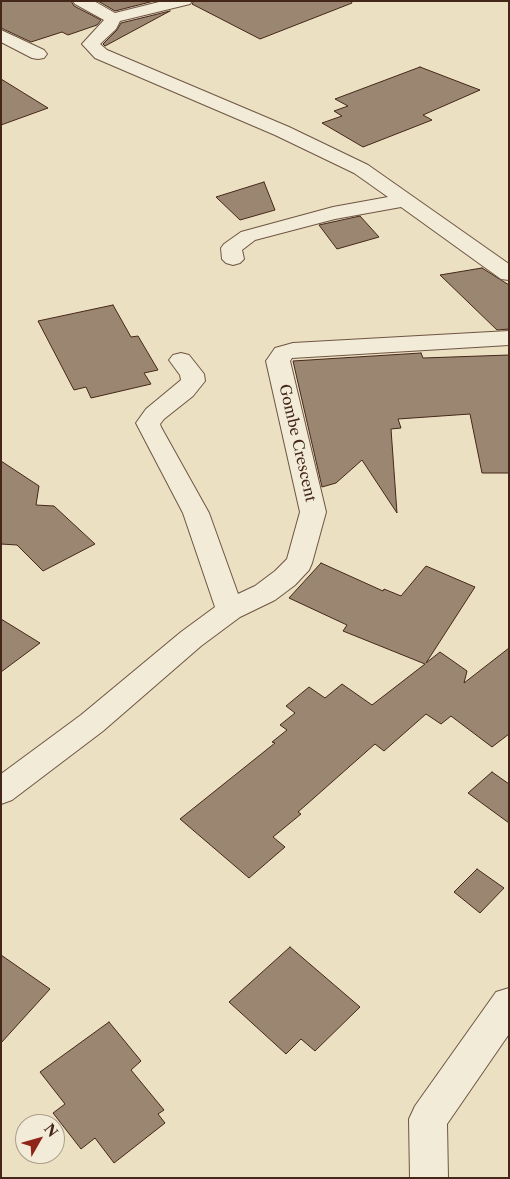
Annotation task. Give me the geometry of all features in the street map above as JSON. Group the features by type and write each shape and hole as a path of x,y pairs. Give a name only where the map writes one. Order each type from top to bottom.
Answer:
{"street":[{"path":"81,1 113,18 184,1"},
{"path":"113,18 110,25 90,44 101,54 291,135 361,168 509,274"},
{"path":"1,34 38,54"},
{"path":"233,259 231,248 248,236 333,214 408,200"},
{"name":"Gombe Crescent","path":"1,791 92,722 190,639 230,610 265,593 285,578 299,564 313,512 278,361 284,353 293,350 509,338"},
{"path":"181,360 192,374 193,381 185,391 155,414 148,423 196,513 230,610"},
{"path":"429,1178 428,1119 509,1004"}],"building":[{"path":"1,1 71,1 74,6 101,20 97,25 68,35 62,32 31,42 1,28"},
{"path":"98,1 154,1 115,11"},
{"path":"194,1 351,1 352,3 260,39 192,4"},
{"path":"170,11 105,46 103,44 117,30 121,23"},
{"path":"420,67 480,90 423,115 432,120 363,147 322,123 342,116 334,111 348,106 335,99"},
{"path":"1,79 48,108 1,125"},
{"path":"264,182 275,210 240,220 216,197"},
{"path":"360,216 379,237 337,249 319,225"},
{"path":"482,268 509,285 509,329 497,330 440,275"},
{"path":"113,305 131,337 138,336 158,370 144,373 151,384 91,398 86,387 74,390 38,321"},
{"path":"421,353 423,358 509,355 509,473 482,473 470,414 398,419 401,428 391,429 397,513 362,460 336,483 322,487 293,361"},
{"path":"1,461 39,486 36,505 54,506 95,544 43,571 17,545 1,544"},
{"path":"321,563 383,591 384,589 401,596 426,566 475,587 426,663 440,652 467,671 464,683 509,648 509,734 492,747 451,716 441,724 426,714 384,751 375,744 298,812 301,814 273,837 285,847 249,878 180,819 275,743 272,742 287,730 280,725 295,713 286,706 309,687 325,698 342,684 372,705 425,664 343,631 347,625 289,598"},
{"path":"1,619 40,643 1,672"},
{"path":"492,772 509,784 509,823 468,793"},
{"path":"477,869 504,888 480,913 454,892"},
{"path":"290,947 360,1007 315,1051 301,1039 286,1054 229,1002"},
{"path":"1,955 50,989 1,1043"},
{"path":"109,1022 141,1061 131,1070 164,1110 158,1114 165,1123 114,1163 95,1138 81,1149 65,1128 65,1114 53,1113 65,1104 40,1072"}]}
